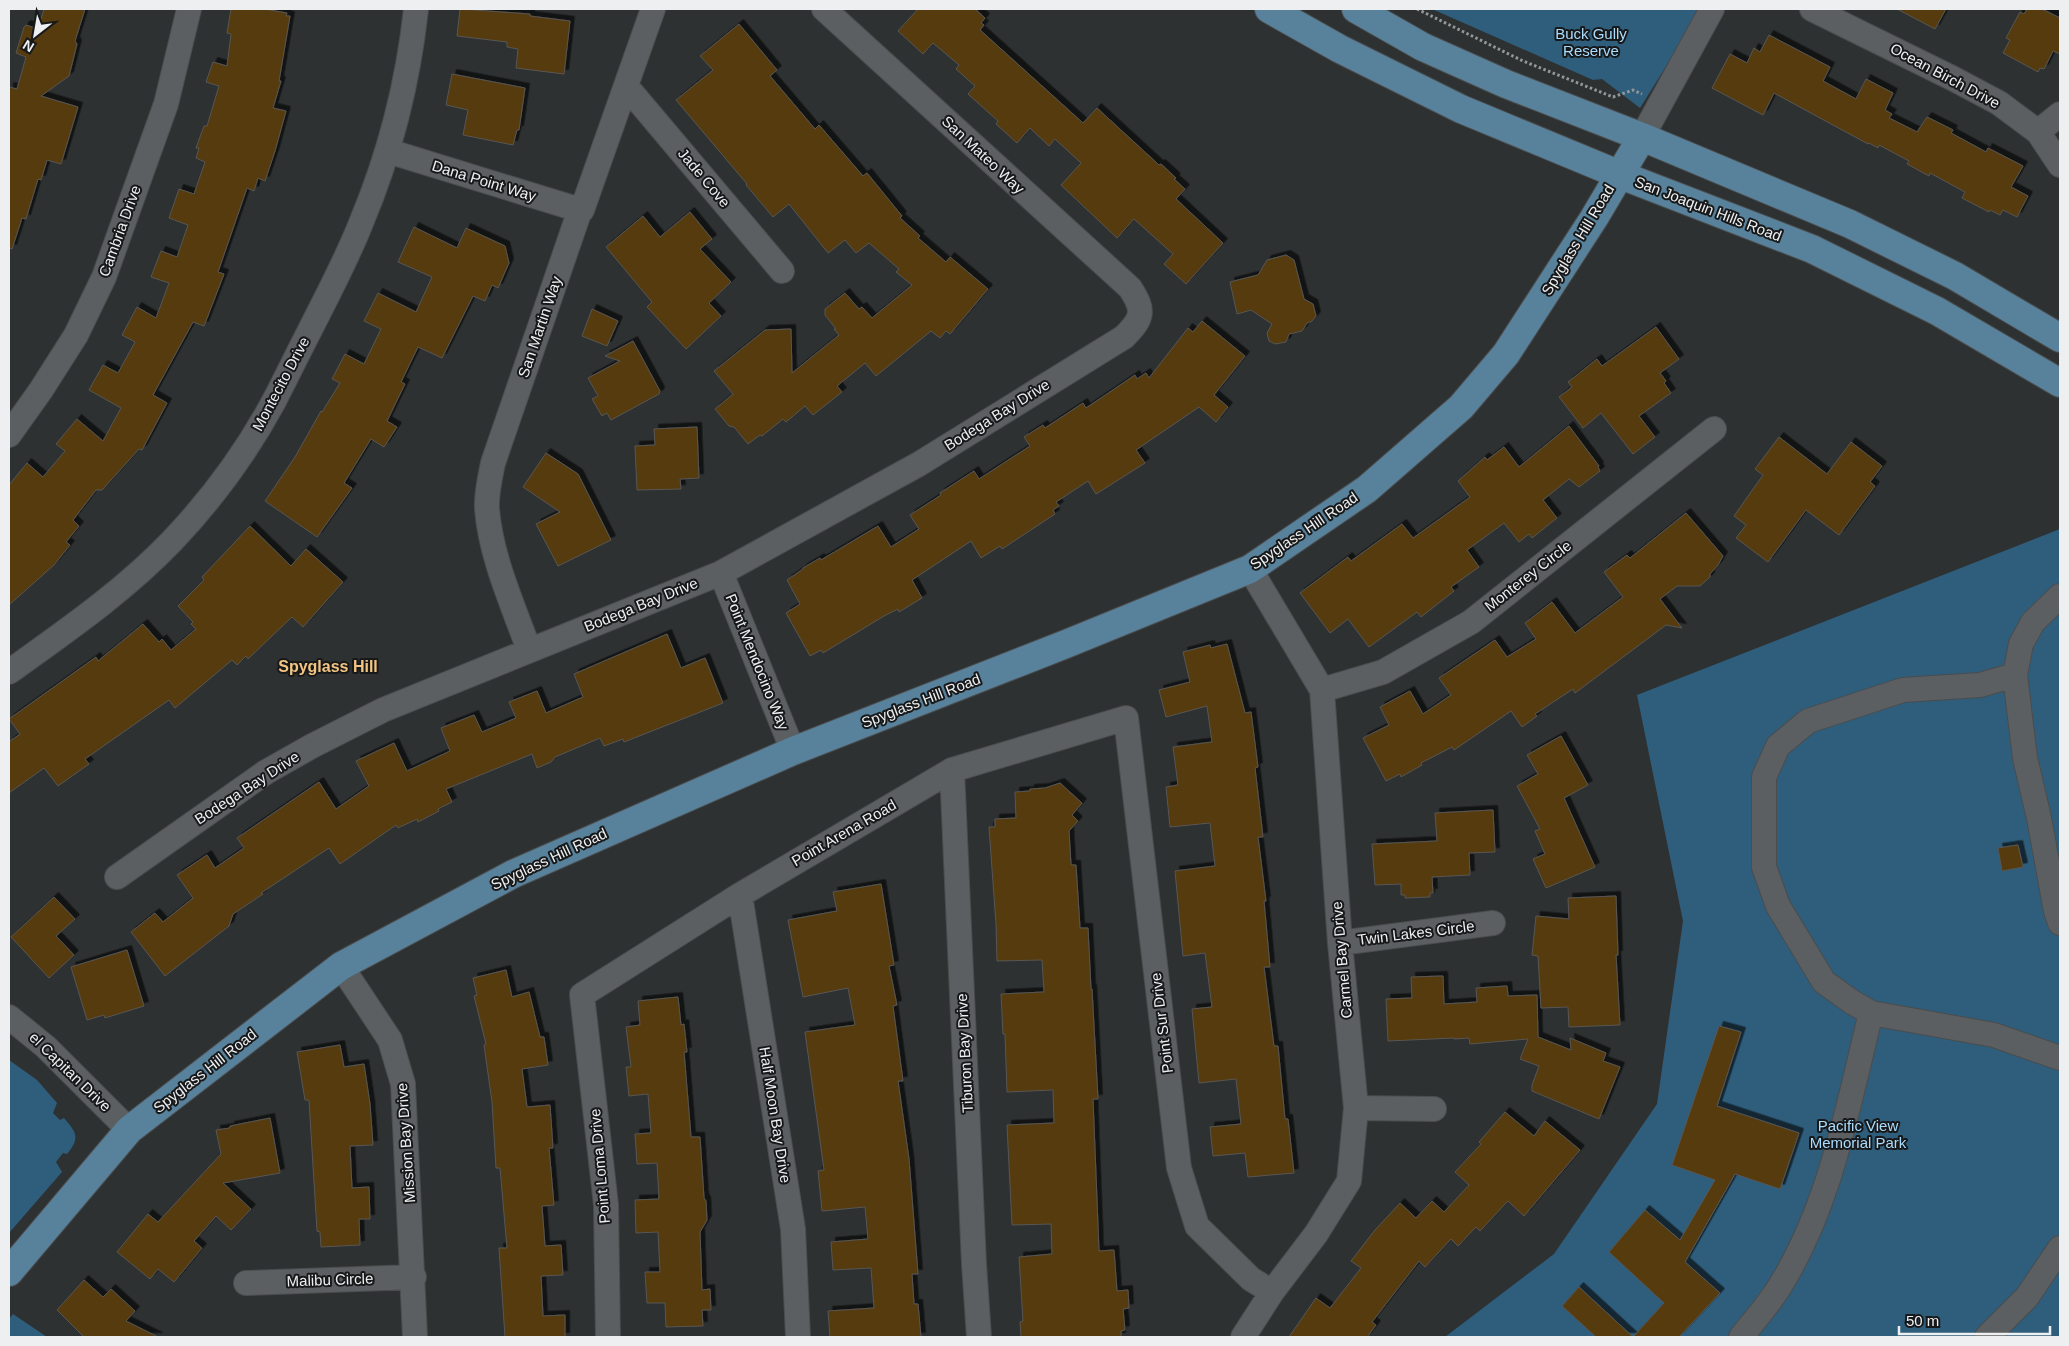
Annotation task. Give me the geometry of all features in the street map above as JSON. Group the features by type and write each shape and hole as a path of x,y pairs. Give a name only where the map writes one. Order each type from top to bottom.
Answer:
{"main road":[{"name":"San Joaquin Hills Road","path":"1269,9 1340,49 1461,109 1618,174 1812,249 1937,311 2060,383"},
{"path":"1356,9 1423,47 1506,84 1642,137 1850,224 1956,276 2060,338"},
{"name":"Spyglass Hill Road","path":"9,1272 129,1130 341,966 513,874 793,751 1066,644 1250,569 1367,490 1461,407 1506,354 1594,218 1618,174 1642,137"}],"street":[{"name":"Cambria Drive","path":"9,435 41,390 76,335 104,277 166,104 178,62 189,9"},
{"name":"Montecito Drive","path":"9,672 97,610 124,588 173,540 223,481 252,438 274,402 348,252 375,188 388,151 406,74 416,9"},
{"name":"San Martin Way","path":"529,650 490,537 487,492 493,463 580,210 582,210 653,9"},
{"name":"San Mateo Way","path":"824,9 1130,288 1140,304"},
{"name":"Spyglass Hill Road","path":"1642,137 1712,9"},
{"name":"Ocean Birch Drive","path":"1812,9 1999,103 2038,132 2060,165"},
{"name":"Jade Cove","path":"626,86 782,272"},
{"path":"2038,132 2060,114"},
{"name":"Dana Point Way","path":"388,151 580,210"},
{"name":"Bodega Bay Drive","path":"118,877 266,772 312,746 383,710 721,573 919,464 1124,337 1138,323 1140,304"},
{"name":"Monterey Circle","path":"1322,690 1383,672 1471,622 1714,429"},
{"name":"Carmel Bay Drive","path":"1243,1337 1272,1292 1316,1234 1349,1181 1356,1108 1340,943 1322,690 1250,569"},
{"name":"Point Mendocino Way","path":"721,573 793,751"},
{"path":"2060,596 2033,622 2021,644 2016,675 2025,758 2053,855 2056,911 2060,923"},
{"path":"2016,675 1980,685 1903,690 1808,721 1778,746 1764,777 1764,867 1778,906 1824,982 1852,1002 1871,1013 1994,1035 2060,1058"},
{"name":"Point Arena Road","path":"582,995 740,895 952,770 1126,718"},
{"name":"Point Sur Drive","path":"1126,718 1179,1168 1196,1226 1251,1279 1272,1292"},
{"name":"Tiburon Bay Drive","path":"952,770 974,1264 979,1337"},
{"name":"Half Moon Bay Drive","path":"740,895 793,1230 798,1337"},
{"name":"Twin Lakes Circle","path":"1340,943 1492,923"},
{"name":"Mission Bay Drive","path":"341,966 390,1040 403,1084 416,1337"},
{"name":"Point Loma Drive","path":"582,995 606,1205 608,1337"},
{"path":"1741,1337 1780,1287 1808,1234 1834,1157 1871,1013"},
{"name":"el Capitan Drive","path":"9,1017 46,1046 129,1130"},
{"path":"1356,1108 1434,1109"},
{"path":"1987,1337 2027,1297 2060,1248"},
{"name":"Malibu Circle","path":"246,1283 414,1277"}],"path":[{"path":"1417,9 1523,61 1613,97 1633,90 1661,101"}],"green space":[{"name":"Buck Gully Reserve","path":"1432,9 1702,9 1640,108 1602,79 1593,80"},
{"name":"Pacific View Memorial Park","path":"2060,529 2060,1337 1445,1337 1554,1254 1657,1104 1683,921 1637,695"},
{"path":"9,1060 37,1080 57,1103 53,1113 60,1120 64,1118 74,1132 75,1140 67,1154 63,1153 56,1162 62,1172 9,1233"},
{"path":"13,1314 47,1337 9,1337 9,1319"}],"building":[{"path":"44,9 85,9 75,41 77,44 69,76 41,96 78,107 61,164 47,160 41,180 38,179 26,219 22,218 12,249 9,248 9,87 17,89 26,57 16,53 24,27 26,25 38,29"},
{"path":"231,9 264,9 287,13 286,16 290,16 279,81 281,81 273,108 286,111 265,181 258,178 254,191 247,188 218,272 224,274 204,326 193,322 153,395 167,403 142,450 139,449 102,490 96,490 73,520 79,526 66,542 70,545 54,565 9,605 9,485 27,463 43,477 65,451 56,444 77,419 103,441 121,408 89,390 103,365 118,373 135,342 122,335 137,307 156,318 169,283 151,277 161,251 177,257 188,225 169,218 179,189 194,194 205,162 196,158 199,148 196,148 204,126 207,126 219,86 206,82 213,62 227,66 231,34 227,33"},
{"path":"460,9 530,14 530,16 570,21 564,74 516,68 518,49 507,47 507,42 457,36"},
{"path":"918,9 975,9 985,18 981,23 984,25 980,30 1083,123 1097,108 1159,165 1161,164 1176,178 1174,179 1185,189 1176,199 1223,243 1186,284 1164,264 1173,254 1134,219 1117,238 1061,185 1081,163 1055,139 1049,146 1030,128 1017,143 996,124 998,121 968,94 975,86 956,69 959,65 933,43 923,54 898,31"},
{"path":"1897,9 1946,9 1935,29"},
{"path":"2027,9 2042,9 2060,18 2060,54 2053,51 2044,69 2040,68 2038,72 2003,53 2010,40 2006,38 2020,12 2024,14"},
{"path":"739,24 777,70 770,76 815,129 819,125 863,176 867,173 902,216 900,218 920,236 918,238 946,262 950,257 988,289 950,334 946,331 940,338 931,331 876,376 865,363 837,386 842,392 813,415 805,406 786,422 783,419 762,436 760,435 748,444 715,409 733,394 714,371 765,330 791,329 792,373 839,335 825,315 825,309 845,293 859,309 862,307 872,318 912,285 896,272 899,269 869,243 856,253 845,240 828,253 789,204 773,217 676,100 713,70 700,56"},
{"path":"1769,35 1830,67 1823,81 1856,99 1866,79 1893,93 1885,110 1892,114 1889,118 1917,132 1927,117 1953,130 1951,133 1986,152 1988,148 2023,166 2011,187 2028,196 2017,217 2003,210 2000,215 1990,210 1989,212 1962,198 1965,192 1930,173 1929,176 1907,164 1909,161 1879,145 1878,148 1868,144 1774,93 1763,115 1712,88 1730,54 1747,63 1754,48 1760,52"},
{"path":"452,74 525,88 519,130 517,130 513,145 463,135 468,110 446,105"},
{"path":"690,212 712,239 700,249 731,282 709,303 721,316 686,349 647,307 652,302 606,247 643,216 660,237"},
{"path":"414,227 457,248 466,228 505,246 509,263 498,288 492,285 485,301 473,296 442,358 418,347 401,382 405,384 387,421 397,427 384,447 371,439 344,483 352,488 317,537 265,501 295,457 321,411 340,383 332,379 345,354 364,364 381,329 364,321 378,293 416,312 432,277 398,262"},
{"path":"1286,255 1294,260 1304,299 1313,304 1316,316 1307,323 1302,331 1289,334 1286,342 1275,344 1269,341 1267,333 1272,324 1251,310 1237,314 1230,282 1258,275 1267,260"},
{"path":"592,309 618,321 607,346 582,336"},
{"path":"1202,321 1245,356 1214,395 1228,407 1216,422 1199,407 1136,450 1145,463 1096,494 1088,481 1056,502 1059,506 1053,510 1055,514 1002,549 1000,546 981,558 971,541 912,580 922,598 899,612 898,609 884,616 823,653 821,650 810,656 786,613 800,604 787,580 803,568 820,558 821,560 878,526 891,547 919,529 910,515 974,471 979,479 1030,446 1024,437 1043,425 1045,428 1083,403 1086,408 1135,375 1137,379 1146,373 1149,378 1188,328 1193,332"},
{"path":"1656,327 1679,359 1660,373 1671,393 1639,416 1655,437 1633,454 1601,413 1583,428 1559,397 1572,387 1568,382 1597,359 1602,366"},
{"path":"633,341 660,391 659,394 611,420 607,413 602,416 592,399 598,396 588,378 620,361 605,356"},
{"path":"1569,426 1599,466 1600,471 1579,487 1569,479 1543,500 1557,518 1532,538 1529,534 1519,542 1504,523 1467,550 1479,567 1451,587 1454,591 1421,617 1417,612 1369,647 1348,619 1330,633 1300,593 1348,557 1351,561 1402,524 1413,538 1470,497 1458,481 1485,457 1487,460 1504,447 1519,467"},
{"path":"697,427 699,478 680,479 681,489 637,490 635,446 655,445 654,429"},
{"path":"1779,437 1827,474 1851,442 1882,466 1870,482 1875,486 1839,535 1806,510 1768,562 1736,538 1746,525 1734,516 1763,475 1755,469"},
{"path":"546,453 578,474 611,540 558,566 536,524 560,512 523,487"},
{"path":"1686,513 1723,556 1710,574 1710,577 1700,586 1677,586 1660,599 1682,628 1666,625 1575,693 1573,689 1535,714 1537,716 1522,727 1511,711 1454,750 1452,747 1421,763 1422,765 1401,777 1400,774 1386,781 1363,738 1389,725 1380,707 1410,691 1423,714 1451,695 1439,678 1495,640 1507,657 1536,639 1525,623 1552,602 1575,633 1623,597 1604,572 1627,555 1630,558"},
{"path":"250,526 291,566 306,549 343,582 303,627 292,617 248,659 246,656 237,665 232,660 175,708 169,700 85,759 89,764 58,786 44,768 9,793 9,742 20,734 9,719 96,657 98,661 143,624 159,642 162,639 171,650 196,629 191,624 193,622 178,606 204,580 202,577"},
{"path":"667,634 681,668 705,658 723,703 624,742 623,739 604,746 600,738 555,757 551,762 537,768 532,754 446,789 452,802 438,809 439,811 418,822 417,819 398,828 396,825 340,864 329,848 261,893 263,894 233,914 229,926 165,976 131,932 155,913 163,922 193,898 177,875 207,855 215,868 244,848 237,838 319,782 336,809 369,786 356,761 394,743 407,771 450,751 441,728 474,715 482,732 516,718 509,702 537,691 546,713 583,697 574,674"},
{"path":"1227,644 1245,713 1251,712 1258,767 1255,768 1263,837 1258,837 1266,901 1264,901 1270,967 1264,967 1274,1046 1278,1046 1285,1119 1288,1119 1294,1173 1248,1177 1245,1153 1213,1156 1210,1127 1241,1124 1236,1079 1199,1083 1192,1009 1212,1007 1205,953 1183,956 1175,871 1215,866 1210,823 1170,827 1166,787 1178,785 1173,747 1212,742 1207,706 1166,717 1159,690 1190,682 1183,652 1210,645 1211,648"},
{"path":"1561,736 1588,785 1564,798 1595,867 1546,888 1533,859 1545,854 1535,831 1540,829 1517,786 1538,774 1527,755"},
{"path":"1060,783 1082,803 1072,815 1078,821 1069,831 1071,865 1076,865 1080,928 1088,928 1098,1099 1093,1099 1099,1251 1114,1250 1117,1291 1128,1290 1129,1308 1123,1309 1125,1330 1121,1331 1121,1337 1021,1337 1020,1322 1023,1321 1019,1257 1052,1254 1051,1224 1012,1225 1007,1125 1054,1123 1053,1090 1007,1092 1005,1034 1003,1034 1001,994 1044,992 1042,960 997,961 989,827 995,827 995,819 1016,818 1015,792 1045,788"},
{"path":"1493,810 1495,852 1469,853 1470,875 1432,877 1433,893 1430,893 1430,897 1405,898 1405,895 1401,895 1401,884 1375,885 1372,844 1437,841 1435,813"},
{"path":"2018,845 2023,867 2002,871 1998,848"},
{"path":"881,884 894,965 889,966 897,1005 893,1006 903,1081 898,1081 909,1159 918,1274 912,1274 914,1304 918,1304 921,1337 830,1337 828,1311 874,1308 871,1268 833,1270 831,1242 868,1239 865,1207 822,1211 818,1171 824,1170 805,1032 855,1025 848,988 803,997 788,920 837,911 833,892"},
{"path":"1616,896 1618,955 1616,955 1620,1025 1569,1027 1568,1007 1541,1008 1538,956 1532,955 1536,916 1569,919 1568,898"},
{"path":"54,897 75,919 56,936 74,955 49,978 11,937"},
{"path":"127,950 144,1006 105,1018 104,1015 87,1020 71,967"},
{"path":"506,970 512,997 529,992 540,1037 544,1037 548,1065 522,1069 527,1107 550,1105 553,1148 549,1148 554,1205 542,1206 545,1246 561,1245 563,1275 541,1276 543,1316 565,1315 565,1337 505,1337 499,1248 507,1248 500,1168 496,1168 492,1102 484,1045 486,1044 474,996 477,995 473,978"},
{"path":"1443,976 1444,1004 1477,1002 1476,988 1507,986 1508,996 1537,995 1538,1037 1571,1050 1570,1038 1606,1053 1603,1061 1620,1067 1599,1119 1532,1091 1532,1085 1539,1066 1520,1059 1528,1039 1470,1044 1469,1038 1388,1041 1386,999 1412,998 1411,977"},
{"path":"678,997 681,1025 684,1024 687,1052 684,1052 691,1137 700,1137 707,1220 700,1232 702,1290 710,1289 711,1310 702,1310 703,1326 666,1327 665,1303 647,1303 645,1272 660,1272 658,1232 636,1233 635,1200 659,1199 657,1163 637,1164 635,1134 651,1133 648,1094 629,1096 626,1067 631,1067 626,1027 640,1025 638,1001"},
{"path":"1719,1026 1741,1032 1717,1106 1799,1133 1780,1189 1735,1174 1685,1262 1720,1293 1679,1337 1633,1337 1664,1303 1609,1252 1645,1210 1680,1240 1715,1180 1672,1165"},
{"path":"340,1045 344,1067 364,1064 370,1104 373,1145 350,1146 352,1188 369,1187 370,1219 359,1219 360,1245 321,1247 320,1232 317,1231 309,1100 305,1100 297,1052"},
{"path":"1505,1112 1534,1136 1545,1121 1580,1150 1524,1216 1508,1201 1480,1231 1476,1227 1458,1246 1451,1239 1425,1267 1419,1261 1372,1322 1376,1325 1367,1337 1289,1337 1316,1298 1330,1308 1361,1268 1351,1261 1375,1230 1400,1203 1416,1218 1432,1201 1444,1212 1469,1185 1455,1172 1481,1144 1479,1142"},
{"path":"270,1118 280,1173 223,1183 251,1209 231,1230 216,1216 194,1241 202,1248 174,1282 158,1269 150,1279 117,1252 148,1214 158,1222 221,1154 216,1130"},
{"path":"84,1280 103,1297 111,1289 135,1311 126,1321 158,1337 84,1337 57,1310"},
{"path":"1579,1287 1633,1337 1596,1337 1562,1306"}],"district":[{"name":"Spyglass Hill","path":"328,666"}]}
